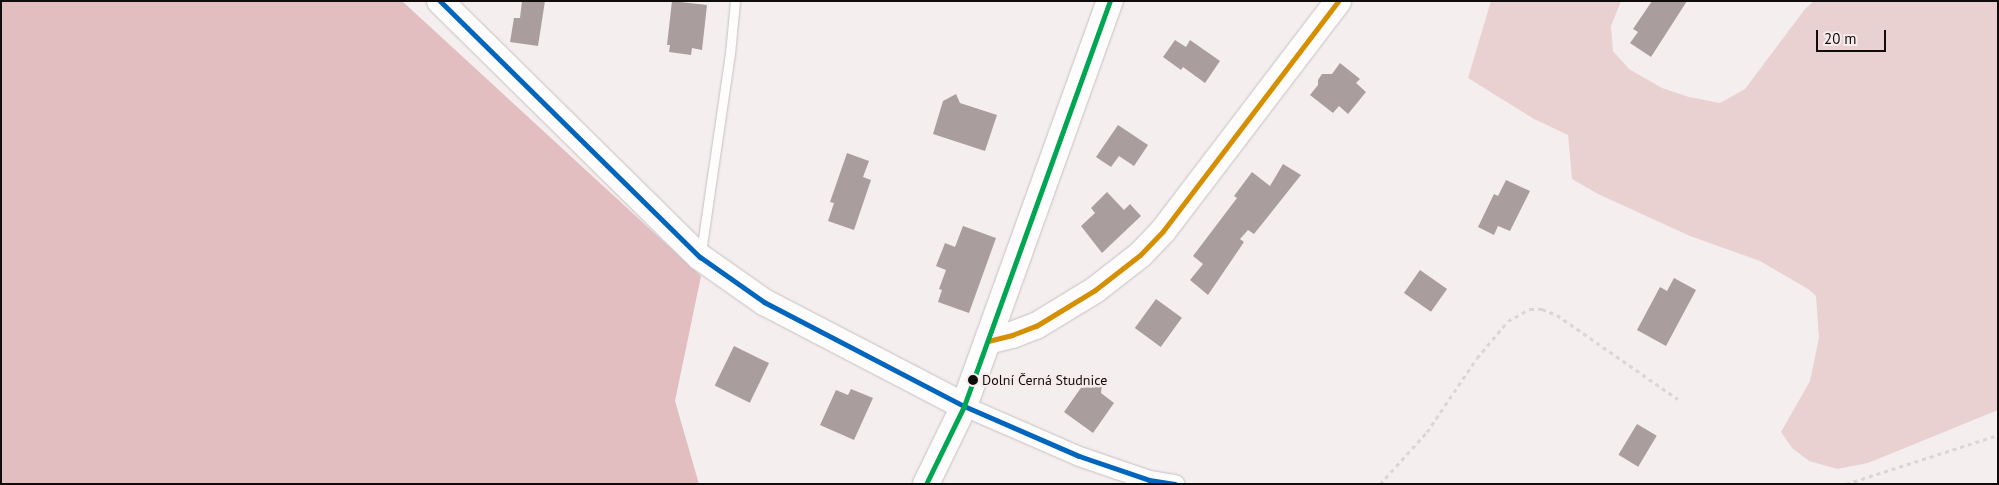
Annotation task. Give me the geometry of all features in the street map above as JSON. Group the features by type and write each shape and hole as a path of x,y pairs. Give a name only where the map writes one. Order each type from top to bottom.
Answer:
{"street":[{"path":"440,1 700,257 764,302 964,406 1080,456 1149,480 1174,484"},
{"path":"926,484 964,406 1110,1"},
{"path":"988,340 1012,335 1036,326 1095,290 1140,255 1162,231 1338,1"}],"lane":[{"path":"700,257 730,54 734,1"}],"path":[{"path":"1380,484 1427,432 1477,358 1508,321 1530,309 1542,309 1557,315 1678,399"},
{"path":"1846,484 1998,435"}],"shaded area":[{"path":"1,1 402,1 701,276 675,401 699,484 1,484"},
{"path":"1491,1 1621,1 1611,26 1613,51 1629,69 1662,88 1689,97 1720,103 1745,89 1805,9 1814,1 1998,1 1998,410 1868,463 1837,469 1809,461 1792,448 1781,432 1810,381 1819,338 1816,296 1808,289 1760,261 1690,236 1598,194 1572,179 1568,135 1534,119 1468,78"}],"building":[{"path":"522,1 545,1 538,46 510,42 514,18 520,18"},
{"path":"672,1 707,5 702,50 692,48 691,55 669,52 670,45 667,45"},
{"path":"1652,1 1687,1 1651,57 1630,43 1638,32 1633,29"},
{"path":"1175,40 1186,47 1190,40 1220,61 1205,83 1183,67 1181,70 1163,57"},
{"path":"1340,63 1360,79 1356,83 1366,92 1348,114 1339,106 1333,113 1310,95 1318,85 1318,80 1322,74 1332,74"},
{"path":"956,94 960,103 997,115 985,151 933,134 943,101"},
{"path":"1118,125 1148,145 1134,166 1119,156 1111,167 1096,157"},
{"path":"847,153 869,161 863,177 871,180 854,230 828,221 834,203 830,202"},
{"path":"1283,164 1301,175 1254,234 1248,230 1240,239 1244,242 1208,295 1190,280 1203,264 1193,256 1237,198 1234,196 1252,172 1270,186"},
{"path":"1506,180 1530,191 1510,231 1498,226 1494,235 1478,227 1494,194 1498,196"},
{"path":"1107,192 1124,210 1130,204 1141,216 1102,253 1081,226 1095,213 1091,208"},
{"path":"963,226 996,238 969,313 938,302 942,290 939,289 946,270 936,266 945,243 955,247"},
{"path":"1420,270 1447,289 1431,312 1404,293"},
{"path":"1674,278 1696,290 1666,346 1637,330 1660,287 1667,291"},
{"path":"1156,299 1182,318 1161,347 1135,328"},
{"path":"734,346 769,363 750,403 715,386"},
{"path":"1085,382 1092,386 1102,382 1101,393 1114,403 1093,433 1064,412"},
{"path":"851,389 873,398 854,440 820,425 836,390 848,395"},
{"path":"1637,424 1657,436 1638,467 1618,455"}],"transit line":[{"path":"440,1 700,257 764,302 964,406 1079,456 1149,480 1175,484"},
{"path":"926,484 964,406 1110,1"},
{"name":"20","path":"988,341 1036,326 1095,290 1140,255 1163,231 1338,1"}],"place":[{"name":"Dolní Černá Studnice","path":"973,380"}]}
